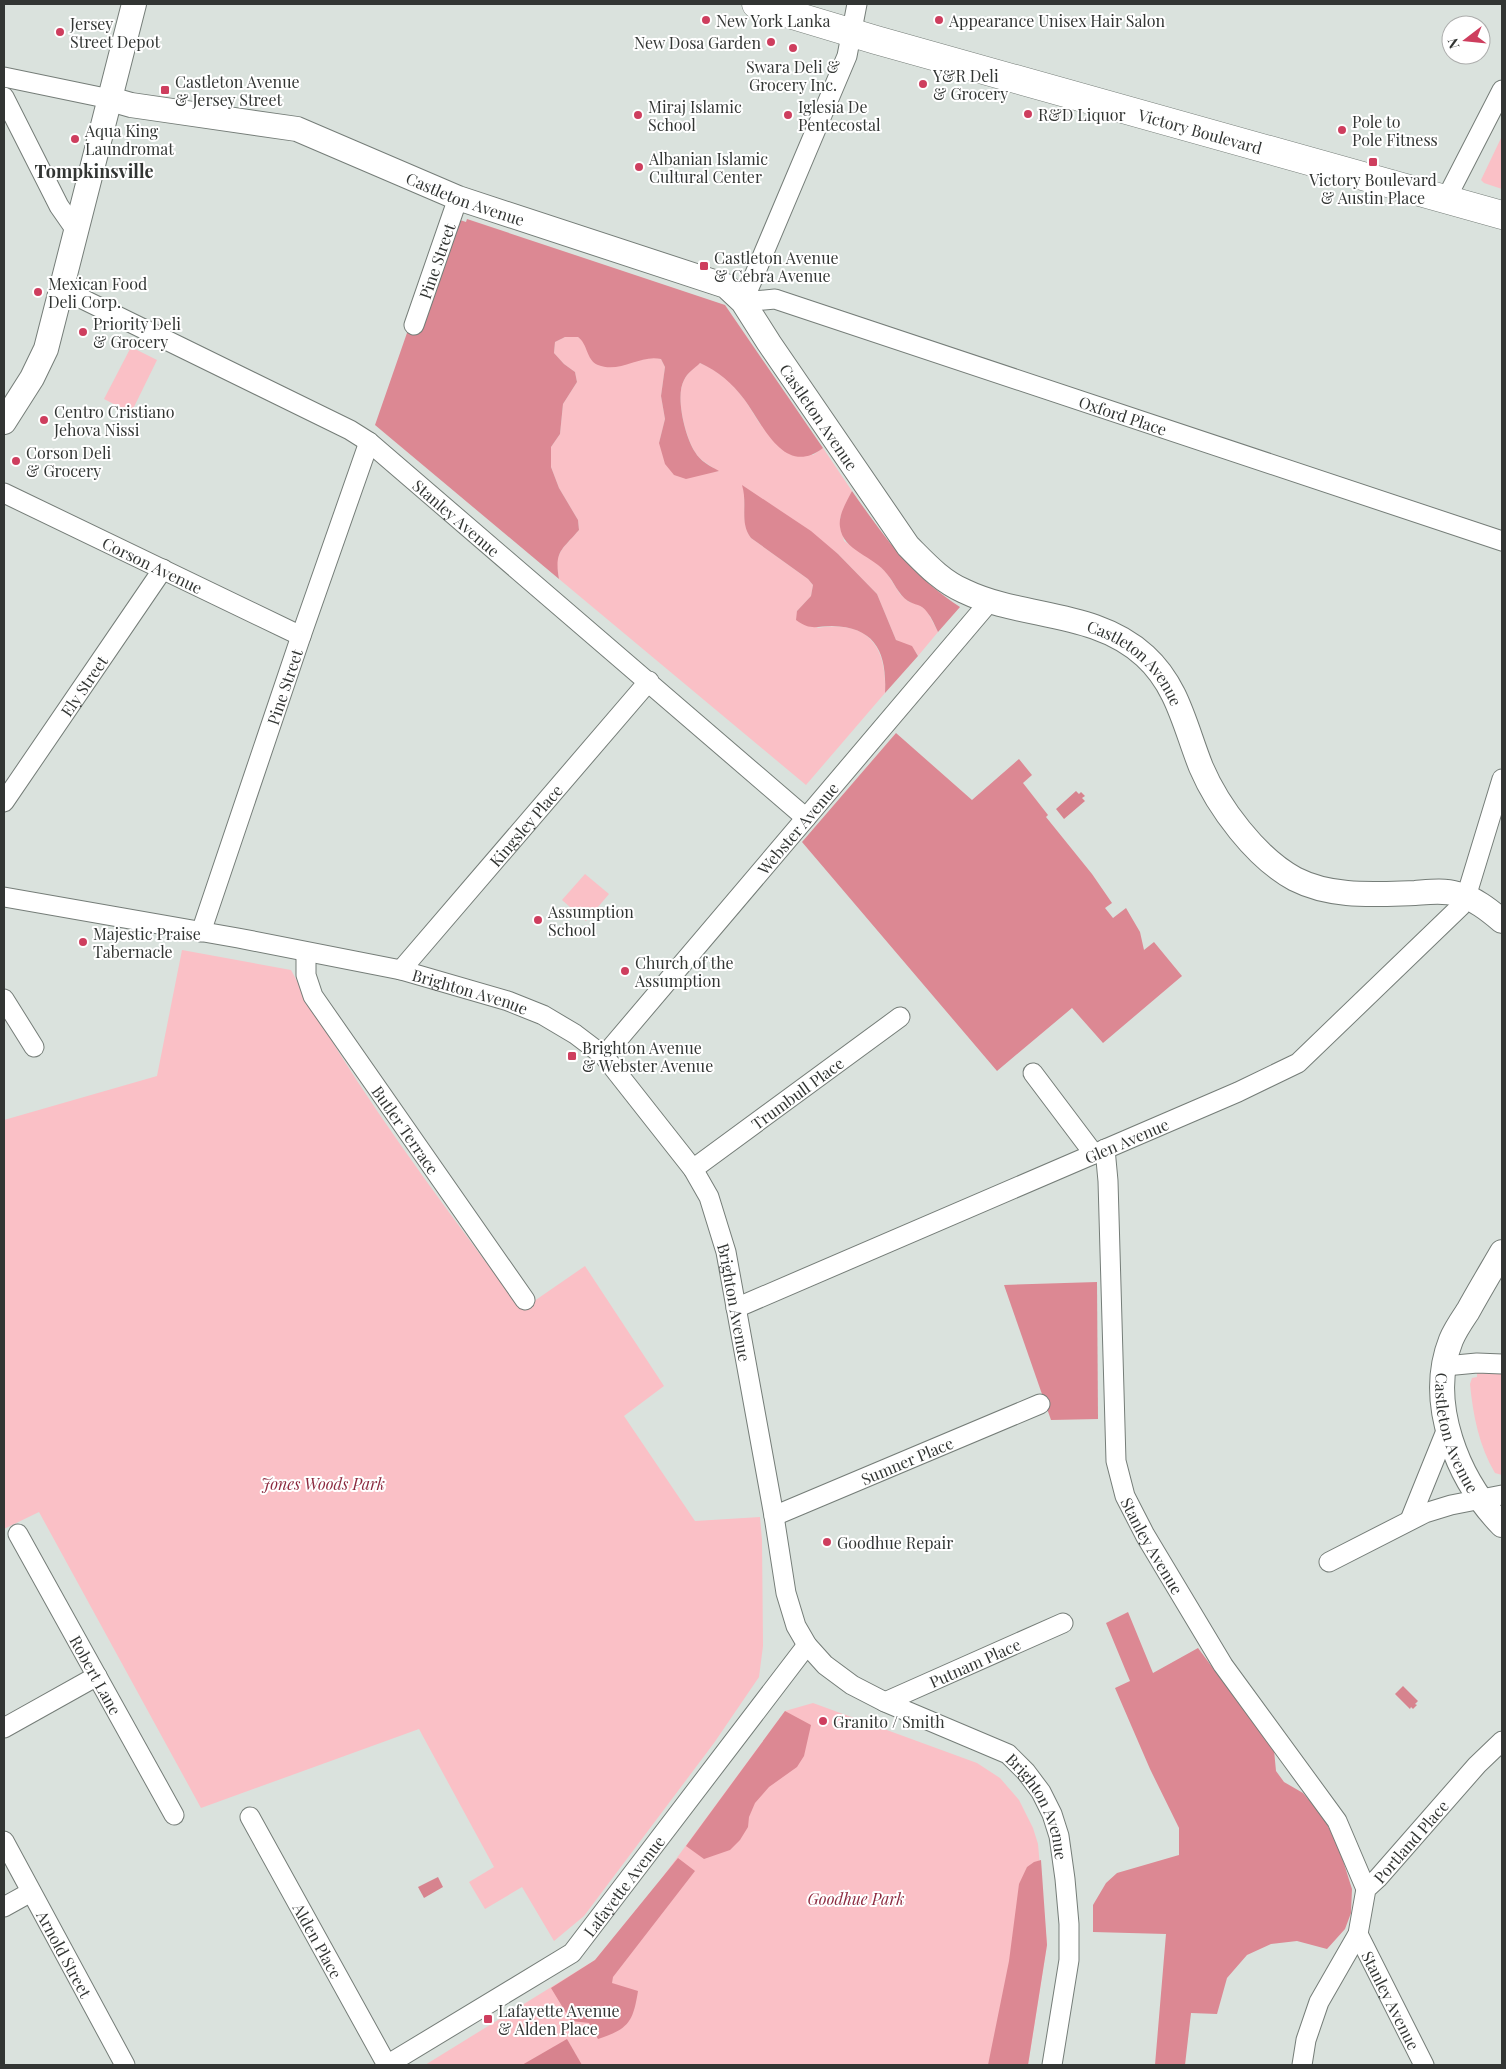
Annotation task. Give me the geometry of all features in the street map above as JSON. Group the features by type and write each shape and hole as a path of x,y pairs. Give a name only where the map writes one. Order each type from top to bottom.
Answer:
{"main road":[{"name":"Victory Boulevard","path":"756,4 853,33 1502,215"}],"street":[{"path":"4,422 32,378 42,358 134,4"},
{"path":"743,302 847,56 858,4"},
{"name":"Castleton Avenue","path":"4,77 131,105 297,130 458,198 726,286 743,302 908,546 944,580 965,592 990,601 1092,626 1124,640 1146,657 1160,672 1171,689 1203,772 1219,800 1240,830 1258,850 1295,879 1313,886 1343,893 1446,892 1466,897 1502,921"},
{"path":"1446,199 1502,90"},
{"path":"4,97 59,206 75,230"},
{"name":"Pine Street","path":"414,324 458,198"},
{"name":"Stanley Avenue","path":"60,288 346,427 369,442 806,818"},
{"name":"Oxford Place","path":"743,302 775,299 1502,540"},
{"name":"Pine Street","path":"201,932 369,442"},
{"name":"Corson Avenue","path":"4,493 301,636"},
{"name":"Ely Street","path":"4,802 162,569"},
{"name":"Webster Avenue","path":"604,1056 990,601"},
{"name":"Kingsley Place","path":"401,970 649,681"},
{"path":"1466,897 1494,830 1502,779"},
{"name":"Brighton Avenue","path":"4,897 401,970 508,1001 548,1018 575,1034 604,1056 693,1169 710,1197 726,1252 774,1516 786,1593 796,1626 807,1646 825,1665 852,1685 885,1702 1008,1754 1042,1792 1052,1814 1059,1836 1069,1924 1069,1960 1052,2065"},
{"name":"Glen Avenue","path":"736,1308 1238,1092 1298,1063 1455,913 1466,897"},
{"name":"Butler Terrace","path":"306,952 306,975 313,996 525,1300"},
{"path":"4,999 34,1047"},
{"name":"Trumbull Place","path":"693,1169 900,1017"},
{"path":"1033,1073 1099,1151"},
{"name":"Stanley Avenue","path":"1099,1151 1107,1167 1116,1461 1125,1496 1223,1665 1337,1822 1366,1889"},
{"name":"Castleton Avenue","path":"1502,1252 1454,1335 1445,1366 1444,1396 1448,1426 1459,1463 1491,1497 1502,1525"},
{"path":"1445,1366 1477,1363 1502,1364"},
{"name":"Sumner Place","path":"774,1516 1040,1404"},
{"path":"1410,1520 1448,1426"},
{"path":"1329,1562 1410,1520 1440,1507 1491,1497"},
{"name":"Robert Lane","path":"18,1534 174,1815"},
{"name":"Putnam Place","path":"885,1702 1063,1623"},
{"name":"Lafayette Avenue","path":"387,2065 572,1953 807,1646"},
{"path":"4,1728 97,1676"},
{"name":"Portland Place","path":"1302,2065 1306,2040 1318,2002 1358,1934 1366,1889 1378,1878 1477,1765 1502,1741"},
{"name":"Alden Place","path":"250,1817 387,2065"},
{"name":"Arnold Street","path":"4,1841 125,2065"},
{"path":"4,1907 31,1892"},
{"name":"Stanley Avenue","path":"1358,1934 1424,2065"}],"green space":[{"path":"1502,136 1502,189 1484,183 1481,180"},
{"path":"565,337 578,337 584,341 591,359 641,360 653,357 661,359 665,367 661,396 665,419 659,443 718,472 695,452 682,416 681,387 687,375 700,363 711,368 730,382 745,400 760,424 813,455 823,448 852,491 840,518 844,541 873,560 886,572 900,594 909,602 919,604 927,611 938,632 918,656 916,652 896,640 877,594 838,554 743,486 745,520 751,538 808,579 813,585 811,596 797,611 818,628 850,628 862,633 871,640 878,650 885,676 885,693 806,785 559,579 556,561 562,549 579,530 578,520 559,488 551,467 551,447 560,434 563,404 577,382 575,372 554,353 555,342"},
{"path":"131,347 157,360 131,413 104,399"},
{"path":"585,874 609,894 586,921 562,900"},
{"name":"Jones Woods Park","path":"182,950 291,970 342,1058 370,1101 519,1307 527,1306 585,1266 664,1386 624,1416 695,1521 760,1517 763,1646 759,1677 714,1743 584,1916 554,1941 522,1887 485,1909 469,1882 494,1867 419,1729 201,1808 39,1512 4,1529 4,1120 157,1076"},
{"path":"1477,1372 1502,1372 1502,1475 1495,1473 1489,1463 1478,1430 1470,1384 1472,1378 1477,1377"},
{"name":"Goodhue Park","path":"813,1703 977,1763 1000,1778 1019,1800 1033,1828 1038,1844 1047,1945 1028,2065 425,2065 595,1960 662,1878 785,1711"}],"shaded area":[{"path":"457,219 466,222 467,219 725,305 823,448 809,456 797,457 786,452 767,433 735,388 719,374 700,363 687,375 681,387 682,416 691,445 697,455 719,471 686,479 674,475 665,464 659,443 665,419 661,396 665,367 661,359 645,359 622,366 606,367 594,363 578,337 565,337 555,342 554,353 575,372 577,382 563,404 560,434 551,447 551,467 559,488 578,520 579,530 564,547 559,556 559,579 375,425 408,330"},
{"path":"742,485 811,531 838,554 877,594 896,640 912,646 918,656 885,693 884,666 881,654 869,637 859,631 847,628 832,626 810,627 796,620 797,611 811,596 813,585 808,579 751,538 745,526"},
{"path":"852,491 888,540 913,569 960,607 938,632 925,609 905,598 890,577 875,562 853,548 842,535 840,518"},
{"path":"896,733 972,800 1019,759 1032,775 1023,783 1048,815 1046,817 1092,874 1112,903 1105,908 1113,918 1126,908 1140,932 1144,950 1154,942 1182,976 1103,1043 1072,1008 997,1071 802,842"},
{"path":"1076,791 1079,794 1081,792 1085,796 1082,798 1085,801 1064,819 1056,809"},
{"path":"1097,1282 1098,1419 1051,1420 1004,1285"},
{"path":"1128,1612 1153,1673 1198,1648 1274,1750 1276,1771 1284,1782 1303,1793 1324,1818 1340,1851 1352,1889 1351,1913 1345,1929 1327,1949 1297,1941 1271,1944 1247,1955 1227,1978 1217,2014 1191,2013 1185,2065 1155,2065 1166,1934 1093,1932 1093,1905 1106,1883 1117,1873 1179,1855 1179,1828 1150,1769 1115,1688 1130,1681 1106,1623"},
{"path":"1403,1686 1418,1701 1413,1709 1411,1707 1410,1709 1395,1694"},
{"path":"785,1711 811,1725 804,1756 797,1767 769,1787 755,1803 749,1817 748,1827 740,1840 730,1850 704,1859 686,1846"},
{"path":"678,1858 695,1871 613,1977 612,1983 638,1991 631,2018 623,2028 598,2039 589,2023 571,2021 551,1988 595,1960"},
{"path":"1041,1860 1047,1945 1028,2065 988,2065 1009,1961 1019,1884 1027,1867"},
{"path":"438,1877 443,1887 424,1898 418,1887"},
{"path":"567,2039 582,2065 522,2065"}],"place":[{"name":"New York Lanka","path":"706,20"},
{"name":"Appearance Unisex Hair Salon","path":"939,20"},
{"name":"Jersey Street Depot","path":"60,32"},
{"name":"New Dosa Garden","path":"771,42"},
{"name":"Swara Deli & Grocery Inc.","path":"793,48"},
{"name":"Y&R Deli & Grocery","path":"923,84"},
{"name":"Castleton Avenue & Jersey Street","path":"165,90"},
{"name":"R&D Liquor","path":"1028,114"},
{"name":"Miraj Islamic School","path":"638,115"},
{"name":"Iglesia De Pentecostal","path":"788,115"},
{"name":"Pole to Pole Fitness","path":"1342,130"},
{"name":"Aqua King Laundromat","path":"75,139"},
{"name":"Victory Boulevard & Austin Place","path":"1373,162"},
{"name":"Albanian Islamic Cultural Center","path":"639,167"},
{"name":"Castleton Avenue & Cebra Avenue","path":"704,266"},
{"name":"Mexican Food Deli Corp.","path":"38,292"},
{"name":"Priority Deli & Grocery","path":"83,332"},
{"name":"Centro Cristiano Jehova Nissi","path":"44,420"},
{"name":"Corson Deli & Grocery","path":"16,461"},
{"name":"Assumption School","path":"538,920"},
{"name":"Majestic Praise Tabernacle","path":"83,942"},
{"name":"Church of the Assumption","path":"625,971"},
{"name":"Brighton Avenue & Webster Avenue","path":"572,1056"},
{"name":"Goodhue Repair","path":"827,1542"},
{"name":"Granito / Smith","path":"823,1721"},
{"name":"Lafayette Avenue & Alden Place","path":"488,2019"}],"district":[{"name":"Tompkinsville","path":"94,171"}]}
